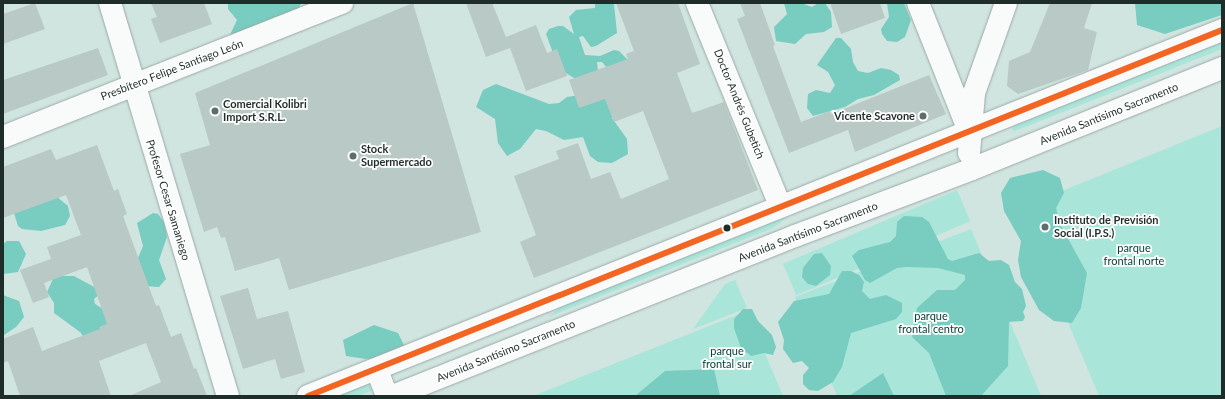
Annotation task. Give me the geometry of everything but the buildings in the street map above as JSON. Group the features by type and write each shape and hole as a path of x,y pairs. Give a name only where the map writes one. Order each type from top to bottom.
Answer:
{"main road":[{"name":"Profesor Cesar Samaniego","path":"110,3 133,85 228,396"},
{"name":"Presbítero Felipe Santiago León","path":"3,137 342,3"},
{"name":"Doctor Andrés Gubetich","path":"697,3 780,205"},
{"path":"918,3 969,131"},
{"path":"970,161 969,131 974,93 1006,3"},
{"path":"308,396 376,370 780,205 1222,30"},
{"name":"Avenida Santísimo Sacramento","path":"393,396 795,236 970,161 1222,68"},
{"path":"376,370 387,396"}],"green space":[{"path":"228,3 301,3 298,10 229,37 237,20 228,9"},
{"path":"595,3 614,4 617,33 596,46 591,47 583,36 579,37 585,55 600,56 614,50 619,51 633,65 608,69 602,62 597,62 598,71 581,82 564,72 556,61 546,34 549,29 563,26 574,34 569,17 576,10 595,8"},
{"path":"784,3 801,3 812,7 818,3 825,3 831,12 832,27 824,32 806,34 795,44 776,41 774,27 787,14"},
{"path":"887,3 904,3 911,20 905,37 897,42 887,41 882,34 881,29 889,17"},
{"path":"1135,3 1222,3 1222,15 1165,34 1137,25"},
{"path":"836,38 841,38 851,49 853,62 858,71 868,73 881,68 891,70 899,75 900,80 874,95 858,99 845,107 813,116 807,108 808,94 816,90 830,93 835,85 828,72 817,65"},
{"path":"1222,42 1222,49 1015,131 1012,130 1013,126"},
{"path":"496,84 549,104 559,103 567,97 598,92 613,103 612,118 627,139 628,154 612,163 598,162 590,156 583,137 564,140 546,131 536,129 520,149 507,156 498,143 495,119 476,107 483,90"},
{"name":"parque frontal norte","path":"1222,126 1222,396 1099,396 1020,208"},
{"path":"1043,170 1060,178 1064,193 1056,208 1061,226 1087,273 1081,308 1072,323 1054,321 1039,310 1021,277 1018,260 1021,241 1004,211 1001,193 1010,178"},
{"path":"957,190 970,221 796,295 783,264"},
{"path":"56,196 68,206 70,216 65,225 41,231 22,229 18,226 14,213"},
{"path":"153,213 158,214 164,222 167,237 159,260 166,279 159,287 145,286 136,263 143,246 137,223"},
{"path":"904,216 922,217 929,222 948,259 952,261 979,253 989,261 1001,260 1009,265 1015,282 1022,289 1026,306 1023,312 1025,317 1023,321 1009,322 1008,366 981,396 946,396 929,353 912,337 917,308 937,290 955,290 965,280 965,275 938,268 906,267 897,268 870,283 865,280 852,256 859,250 890,242 896,236 897,222"},
{"path":"784,217 786,218 773,228 548,317 562,306"},
{"name":"parque frontal centro","path":"971,229 1041,396 837,396 795,297"},
{"path":"7,241 19,241 26,254 18,272 3,274 3,244"},
{"path":"822,253 831,266 830,275 816,286 808,284 802,277 803,268 814,254"},
{"path":"842,271 851,271 859,275 864,282 862,291 870,299 886,295 902,303 902,312 896,319 851,333 842,367 833,382 818,391 809,390 803,384 803,375 809,368 802,361 793,363 783,349 784,340 778,322 794,301 829,294"},
{"path":"57,276 74,276 96,288 101,293 94,299 95,304 103,309 112,321 86,340 80,332 54,313 54,303 47,292 53,279"},
{"path":"735,280 747,308 693,329 725,284"},
{"path":"3,295 19,301 24,317 16,327 4,335"},
{"path":"743,309 752,309 758,321 772,335 776,347 773,355 764,353 751,356 741,348 734,328 734,319"},
{"name":"parque frontal sur","path":"747,311 783,396 533,396"},
{"path":"374,325 398,333 405,347 385,357 366,359 346,356 343,340"},
{"path":"714,369 720,396 635,396 665,371"},
{"path":"883,373 894,396 849,396 855,392"},
{"path":"368,384 372,388 371,391 357,396 339,396"}],"transit line":[{"path":"308,396 1222,30"}],"place":[{"name":"Comercial Kolibri Import S.R.L.","path":"215,111"},
{"name":"Vicente Scavone","path":"923,116"},
{"name":"Stock Supermercado","path":"353,156"},
{"name":"Instituto de Previsión Social (I.P.S.)","path":"1045,227"}]}
